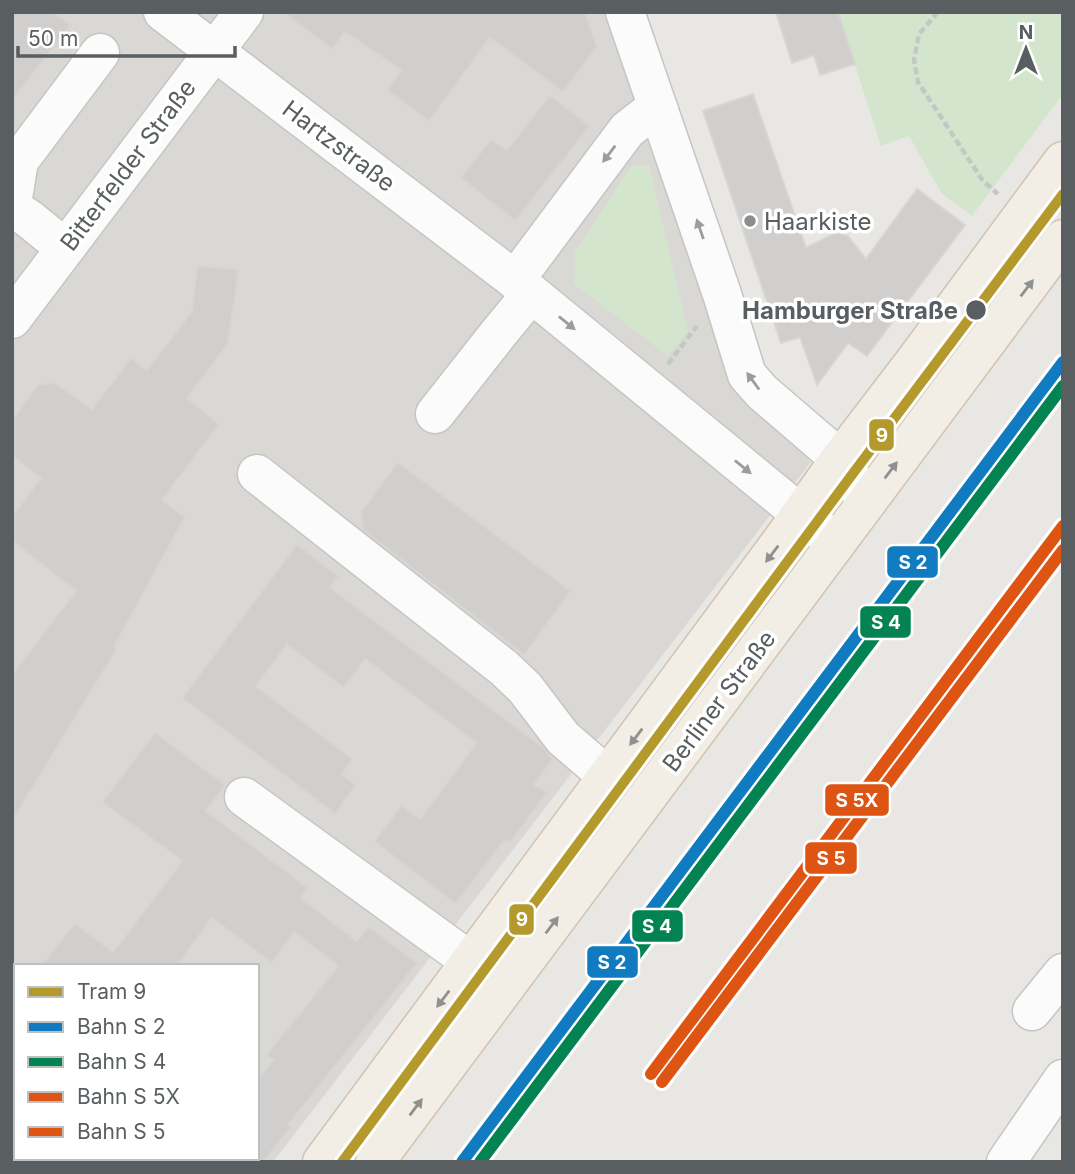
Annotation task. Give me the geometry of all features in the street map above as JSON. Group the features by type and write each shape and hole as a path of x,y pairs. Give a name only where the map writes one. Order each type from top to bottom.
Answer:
{"main road":[{"name":"Berliner Straße","path":"322,1162 1063,161"},
{"name":"Berliner Straße","path":"375,1162 1063,240"}],"street":[{"name":"Hartzstraße","path":"163,12 523,287 824,533 835,545"},
{"name":"Bitterfelder Straße","path":"12,319 244,12"},
{"path":"625,12 722,293 747,374 762,392 840,459 867,502"},
{"path":"65,248 12,206 19,162 100,53"},
{"path":"435,414 498,334 523,287 627,130 645,116 659,110"},
{"path":"257,474 504,668 525,688 562,738 607,776"},
{"path":"244,797 470,961"},
{"path":"1032,1011 1063,973"},
{"path":"1006,1162 1063,1079"}],"path":[{"path":"938,12 919,34 914,60 918,82 983,181 992,189"},
{"path":"648,389 722,293"}],"shaded area":[{"path":"12,12 606,12 732,386 811,462 273,1162 12,1162"}],"green space":[{"path":"838,12 1063,12 1063,94 972,216 942,194 909,136 881,146"},
{"path":"649,165 688,331 668,356 574,284 575,252 631,166"}],"building":[{"path":"12,12 54,12 71,25 12,100"},
{"path":"282,12 585,12 597,47 563,92 490,38 429,121 387,90 401,70 345,32 332,49"},
{"path":"776,12 838,12 855,64 820,75 814,55 792,63"},
{"path":"753,94 806,248 840,233 848,236 866,259 917,189 965,225 867,356 848,343 817,385 800,337 781,343 703,111"},
{"path":"550,95 590,126 515,221 461,178 491,139 507,150"},
{"path":"197,266 239,269 228,344 187,398 219,424 162,500 185,517 114,647 117,649 12,821 12,675 76,591 12,541 12,516 41,478 12,456 12,420 39,384 55,383 92,409 131,358 147,370 192,311"},
{"path":"398,462 571,591 524,655 363,530 361,512"},
{"path":"297,544 339,576 330,587 543,747 553,759 534,785 547,792 510,843 505,840 455,904 374,841 402,805 420,819 476,743 365,659 344,688 287,645 256,686 353,759 342,774 356,785 335,814 182,698"},
{"path":"155,732 226,785 206,811 308,888 301,898 357,941 369,926 417,963 288,1125 291,1127 263,1162 257,1162 259,1078 273,1060 266,1055 338,966 294,932 272,963 212,918 178,964 43,964 75,923 113,952 182,861 102,802"}],"tram line":[{"name":"9","path":"342,1162 1063,194"}],"transit line":[{"path":"462,1162 1063,362"},
{"path":"480,1162 1063,386"},
{"path":"651,1074 1063,526"},
{"path":"662,1082 1063,550"}],"place":[{"name":"Haarkiste","path":"750,221"},
{"name":"Hamburger Straße","path":"976,310"}]}
